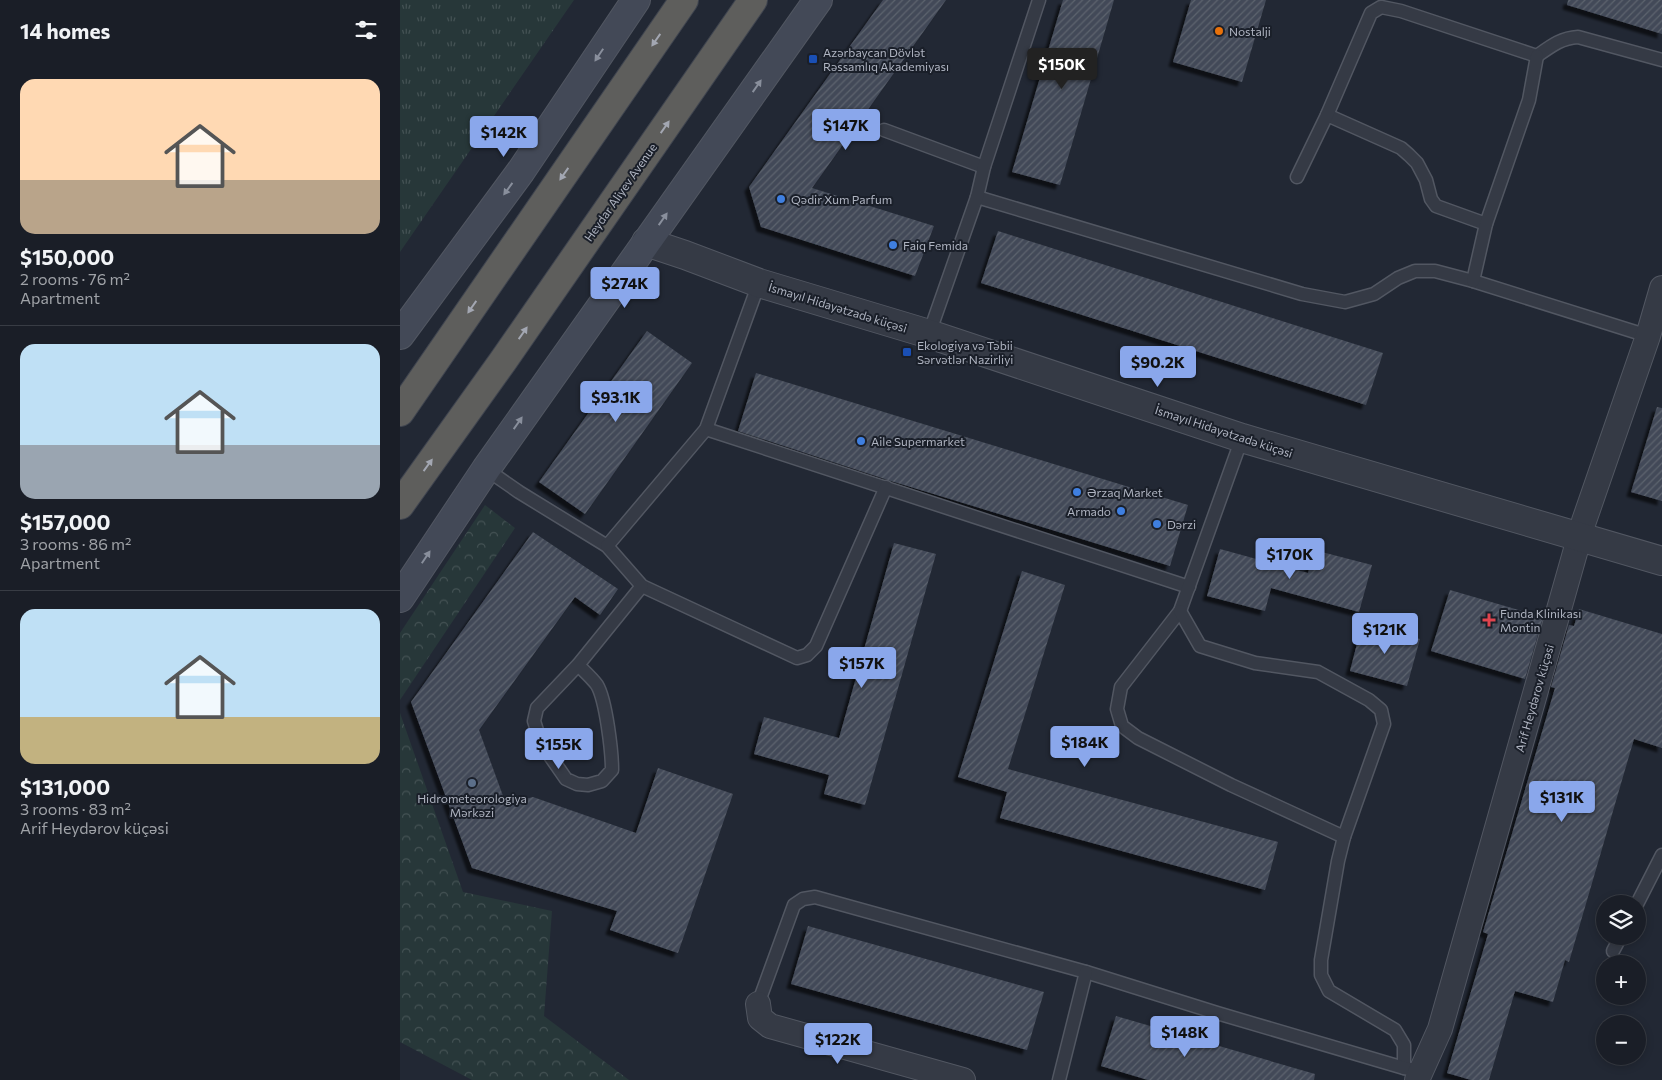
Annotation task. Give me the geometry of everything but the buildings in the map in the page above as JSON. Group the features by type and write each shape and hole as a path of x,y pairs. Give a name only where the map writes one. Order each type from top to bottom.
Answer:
{"highway":[{"path":"400,412 684,0"},
{"name":"Heydar Aliyev Avenue","path":"400,505 503,361 753,0"}],"main road":[{"path":"400,335 521,171 636,0"},
{"path":"400,598 486,469 818,0"}],"street":[{"name":"İsmayıl Hidayətzadə küçəsi","path":"646,242 758,283 929,334 1242,438 1662,561"},
{"name":"Arif Heydərov küçəsi","path":"1414,1073 1440,1029 1579,537 1648,336 1662,288"},
{"path":"758,1004 760,1018 770,1026 963,1080"}],"lane":[{"path":"929,334 977,197 984,167 1039,0"},
{"path":"1296,177 1327,115 1371,13 1381,8 1401,11 1537,56"},
{"path":"1472,281 1486,224 1529,100 1537,56 1558,41 1578,37 1662,60"},
{"path":"1327,115 1401,148 1417,163 1436,206 1486,224"},
{"path":"884,130 984,167"},
{"path":"977,197 1302,294 1345,302 1374,294 1398,278 1415,271 1435,271 1648,336"},
{"path":"607,546 706,429 758,283"},
{"path":"706,429 1189,587"},
{"path":"1242,438 1180,611 1121,687 1117,709 1122,726 1138,738 1231,785 1344,837"},
{"path":"486,469 519,492 607,546 642,586 797,658 807,655 816,646 886,487"},
{"path":"578,665 596,684 602,696 612,755 612,770 602,780 588,784 577,784 566,779 541,744 534,721 537,708 578,665 642,586"},
{"path":"1180,611 1200,646 1255,663 1318,672 1369,700 1381,710 1384,724 1344,837 1338,861 1321,960 1321,975 1329,991 1395,1030 1404,1045 1414,1073"},
{"path":"1642,895 1662,855"},
{"path":"758,1004 794,905 803,899 815,897 1086,972 1414,1073"},
{"path":"1613,951 1616,945"},
{"path":"1059,1080 1086,972"}],"green space":[{"path":"400,0 574,0 400,252"},
{"path":"485,505 515,528 400,700 400,633"},
{"path":"400,713 463,892 552,911 544,1016 629,1080 472,1080 400,1042"}],"place":[{"name":"Nostalji","path":"1219,31"},
{"name":"Azərbaycan Dövlət Rəssamlıq Akademiyası","path":"813,59"},
{"name":"Qədir Xum Parfum","path":"781,199"},
{"name":"Faiq Femida","path":"893,245"},
{"name":"Ekologiya və Təbii Sərvətlər Nazirliyi","path":"907,352"},
{"name":"Aile Supermarket","path":"861,441"},
{"name":"Ərzaq Market","path":"1077,492"},
{"name":"Armado","path":"1121,511"},
{"name":"Dərzi","path":"1157,524"},
{"name":"Funda Klinikası Montin","path":"1489,620"},
{"name":"Hidrometeorologiya Mərkəzi","path":"472,783"}]}
